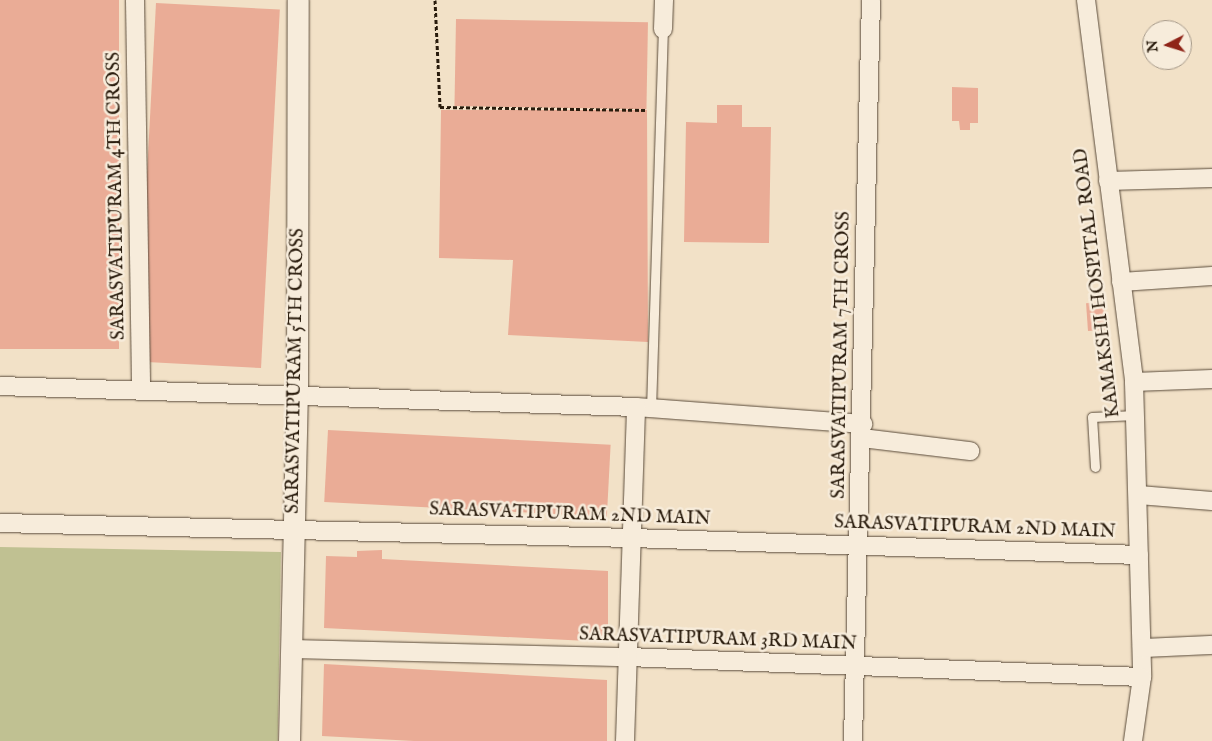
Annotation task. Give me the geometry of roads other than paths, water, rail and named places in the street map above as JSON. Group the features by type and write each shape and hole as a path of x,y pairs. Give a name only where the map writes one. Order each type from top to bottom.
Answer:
{"street":[{"name":"SARASVATIPURAM 4TH CROSS","path":"136,0 141,390"},
{"name":"SARASVATIPURAM 5TH CROSS","path":"289,741 297,395 298,0"},
{"path":"663,29 664,0"},
{"name":"SARASVATIPURAM 7TH CROSS","path":"853,741 871,0"},
{"name":"KAMAKSHI HOSPITAL ROAD","path":"1086,0 1134,382 1139,495 1142,677 1133,741"},
{"path":"1108,181 1212,178"},
{"path":"1121,282 1212,276"},
{"path":"1134,382 1212,379"},
{"path":"0,386 643,408 862,431 970,452"},
{"path":"625,741 632,538 643,408"},
{"path":"1139,495 1212,501"},
{"name":"SARASVATIPURAM 2ND MAIN","path":"0,523 632,538 1139,555"},
{"path":"1142,648 1212,645"},
{"name":"SARASVATIPURAM 3RD MAIN","path":"291,649 628,657 1142,677"}],"lane":[{"path":"643,408 663,29"},
{"path":"1095,467 1092,417 1135,415"}]}
